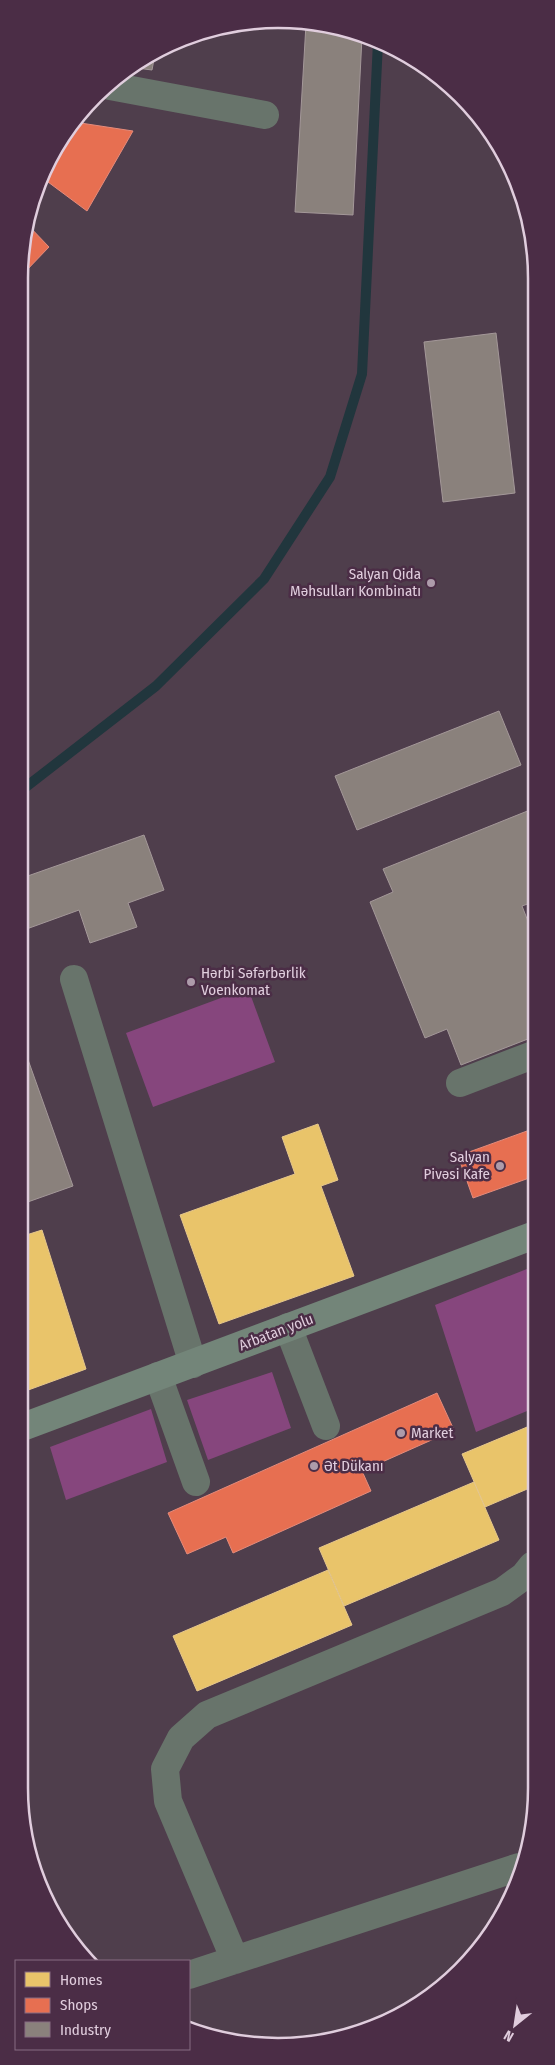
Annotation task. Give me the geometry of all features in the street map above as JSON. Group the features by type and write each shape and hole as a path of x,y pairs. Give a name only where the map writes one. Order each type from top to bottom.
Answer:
{"main road":[{"name":"Arbatan yolu","path":"28,1425 528,1238"}],"street":[{"path":"116,87 264,115"},
{"path":"74,979 193,1364"},
{"path":"460,1083 528,1057"},
{"path":"288,1328 326,1426"},
{"path":"158,1376 196,1482"},
{"path":"235,1960 168,1800 165,1769 182,1738 207,1715 502,1592 528,1571"},
{"path":"190,1975 514,1869"}],"shaded area":[{"path":"248,988 275,1062 153,1107 126,1033"},
{"path":"528,1269 528,1411 476,1432 435,1305"},
{"path":"272,1372 291,1428 208,1460 187,1400"},
{"path":"151,1409 167,1462 66,1500 50,1447"}],"building: Homes":[{"path":"318,1124 338,1180 321,1186 354,1276 219,1324 180,1215 295,1174 282,1137"},
{"path":"42,1230 86,1369 28,1390 28,1234"},
{"path":"528,1427 528,1489 485,1507 462,1454"},
{"path":"474,1482 499,1540 344,1606 319,1548"},
{"path":"328,1570 352,1625 197,1691 173,1636"}],"building: Shops":[{"path":"81,123 133,131 87,211 47,181 61,152"},
{"path":"32,229 49,247 28,269"},
{"path":"527,1131 528,1133 528,1178 473,1198 458,1156"},
{"path":"437,1393 454,1430 362,1471 371,1491 233,1553 226,1537 187,1554 168,1513"}],"building: Industry":[{"path":"306,29 326,32 362,42 353,215 295,212"},
{"path":"154,61 152,70 141,69"},
{"path":"496,333 515,493 443,502 424,342"},
{"path":"499,711 521,765 357,830 335,776"},
{"path":"528,811 528,904 522,906 528,921 528,1039 461,1065 447,1029 425,1038 370,902 393,892 383,869"},
{"path":"144,835 164,890 128,903 137,927 90,943 79,910 28,928 28,876"},
{"path":"28,1060 73,1186 28,1202"}],"waterway":[{"path":"28,785 156,686 264,579 330,477 362,374 378,49"}],"place":[{"name":"Salyan Qida Məhsulları Kombinatı","path":"431,583"},
{"name":"Hərbi Səfərbərlik Voenkomat","path":"191,982"},
{"name":"Salyan Pivəsi Kafe","path":"500,1166"},
{"name":"Market","path":"401,1433"},
{"name":"Ət Dükanı","path":"314,1466"}]}
